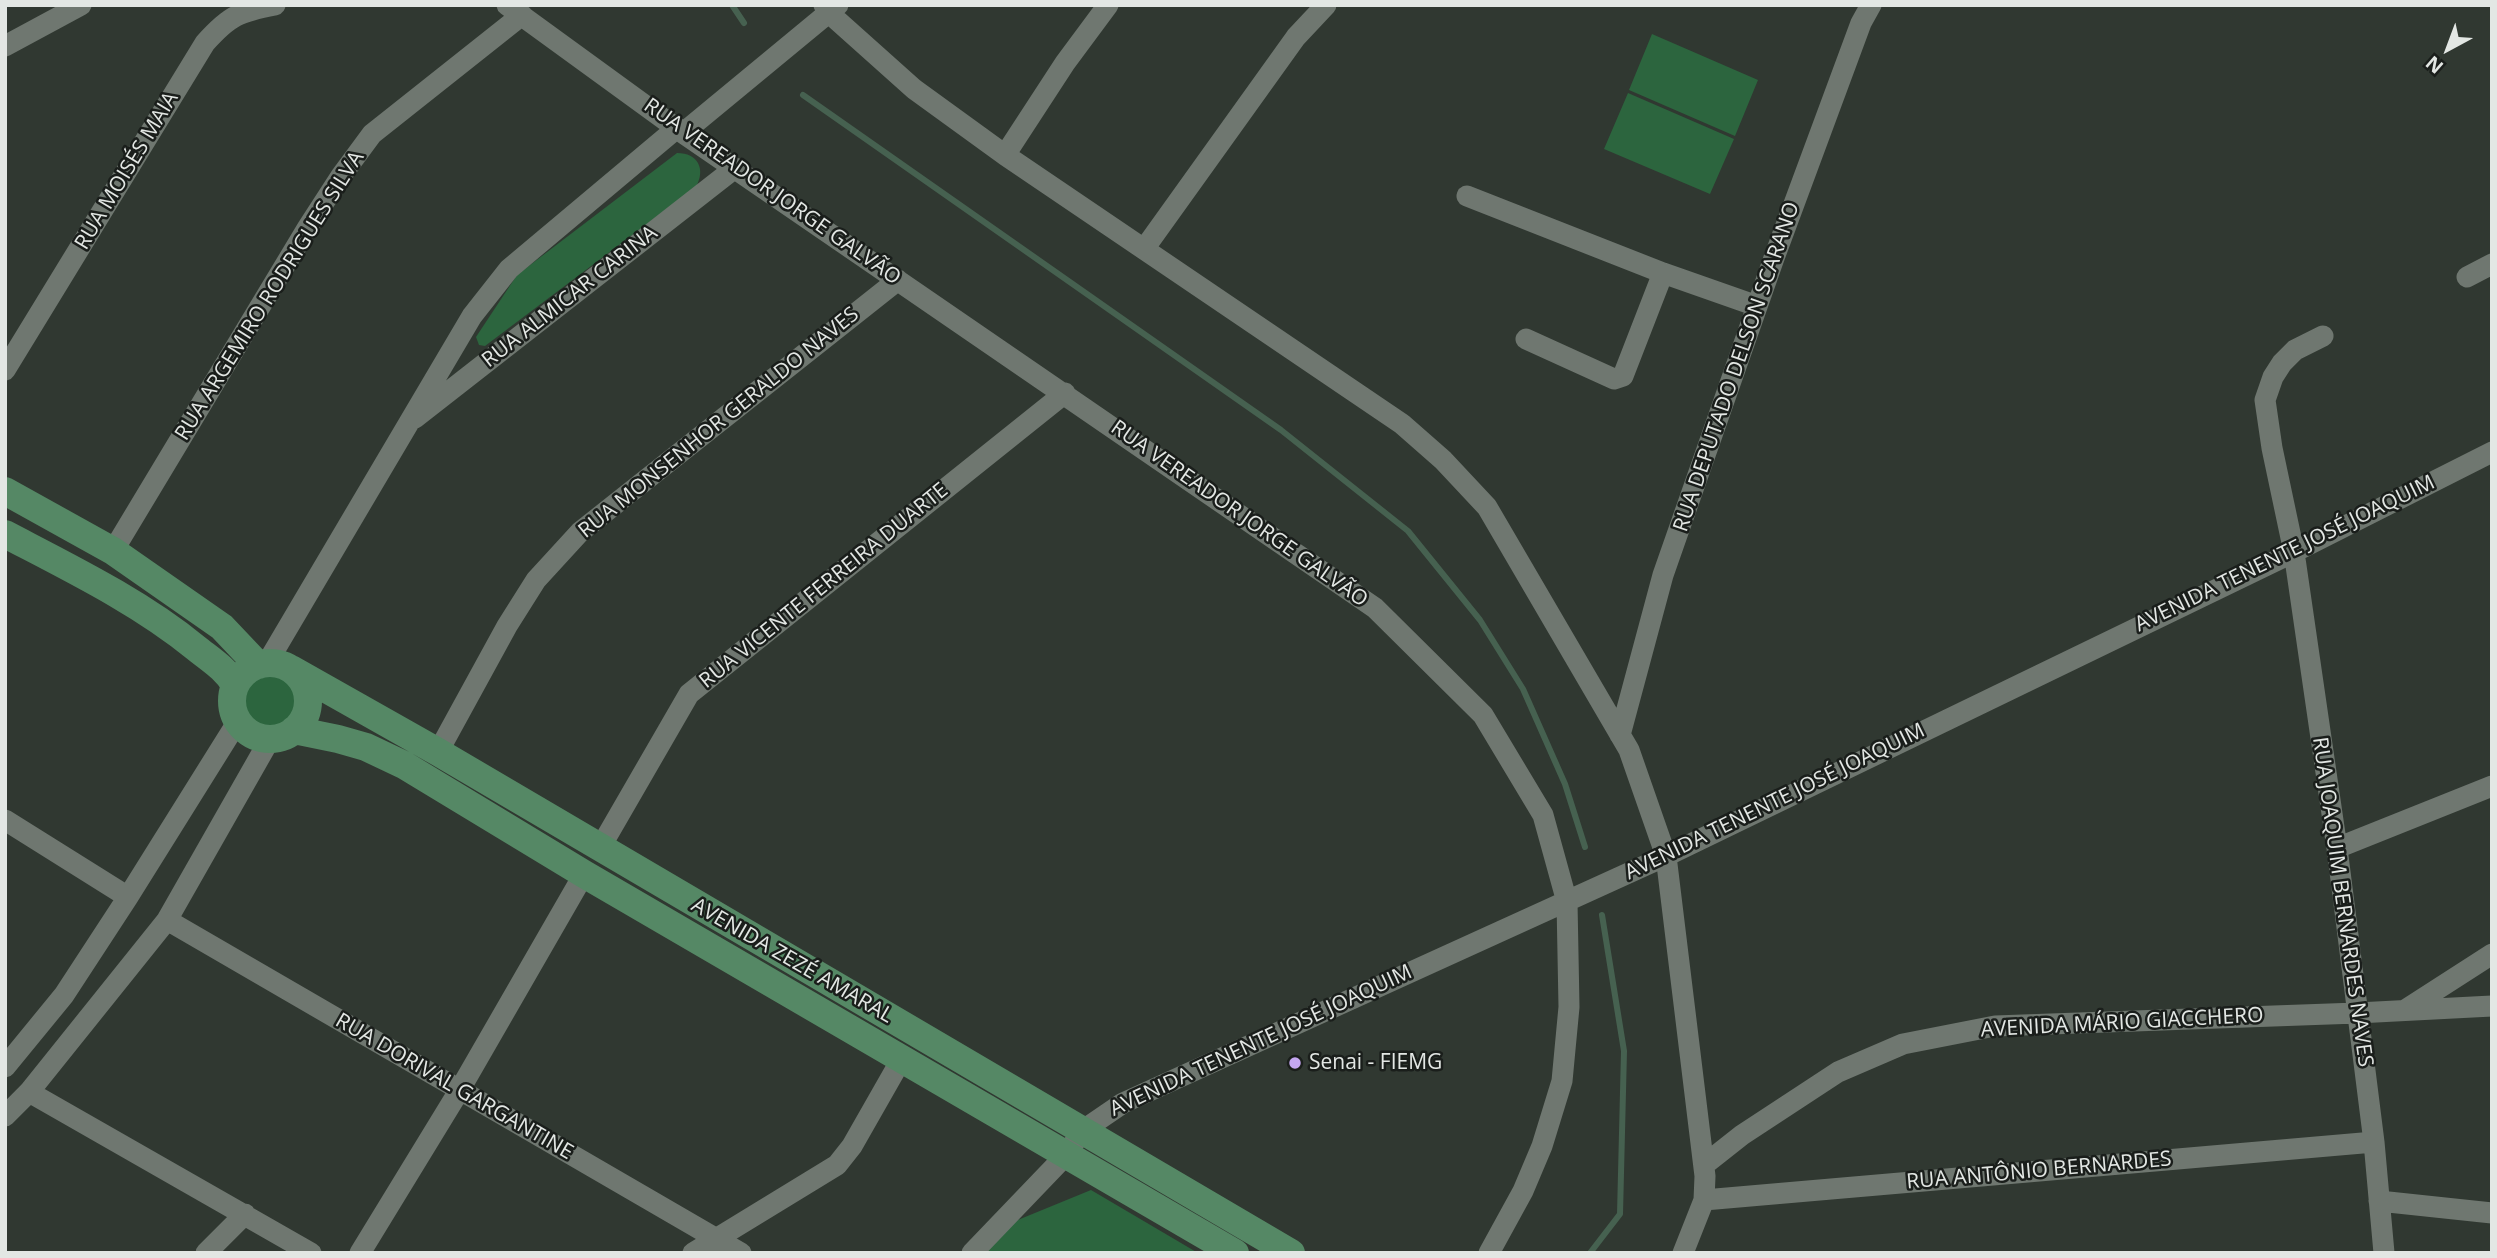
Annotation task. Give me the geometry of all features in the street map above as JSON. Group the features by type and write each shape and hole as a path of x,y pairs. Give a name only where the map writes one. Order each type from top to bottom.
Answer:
{"main road":[{"name":"AVENIDA ZEZÉ AMARAL","path":"5,491 113,551 222,627 272,666 438,752 1291,1253"},
{"path":"5,534 85,577 181,635 229,674 235,685"},
{"name":"AVENIDA ZEZÉ AMARAL","path":"272,666 301,680 307,692 308,706 303,719 282,735"},
{"path":"238,721 232,703 235,685 245,672 272,666"},
{"name":"AVENIDA ZEZÉ AMARAL","path":"238,721 247,731 258,737 282,735 338,739 366,747 404,765 584,874 1235,1253"},
{"path":"901,1059 905,1053 927,1040"}],"street":[{"path":"5,46 81,5"},
{"name":"RUA MOISÉS MAIA","path":"5,370 205,43 222,24 242,11 275,5"},
{"path":"1005,155 1065,63 1108,5"},
{"path":"1144,248 1296,37 1326,5"},
{"name":"RUA DEPUTADO DELSON SCARANO","path":"1620,735 1663,575 1757,306 1861,23 1871,5"},
{"path":"830,8 914,89 1005,155 1402,424 1443,460 1487,507 1629,750 1666,856 1704,1164 1704,1200 1683,1253"},
{"name":"RUA ALMICAR CARINA","path":"272,666 405,426 472,316 509,269 830,8"},
{"name":"RUA VEREADOR JORGE GALVÃO","path":"515,10 680,130 1375,608 1483,715 1544,815 1567,902 1569,1007 1562,1082 1542,1146 1523,1191 1489,1253"},
{"name":"RUA ARGEMIRO RODRIGUES SILVA","path":"113,551 308,227 372,134 515,10"},
{"name":"RUA ALMICAR CARINA","path":"405,426 736,168"},
{"path":"1467,196 1663,273 1757,306"},
{"path":"2467,277 2492,264"},
{"path":"1526,339 1614,379 1623,376 1663,273"},
{"name":"RUA MONSENHOR GERALDO NAVES","path":"438,752 507,626 536,580 580,532 898,280"},
{"name":"RUA JOAQUIM BERNARDES NAVES","path":"2323,336 2295,351 2282,363 2273,377 2265,400 2272,448 2294,552 2337,848 2374,1142 2384,1253"},
{"name":"RUA VICENTE FERREIRA DUARTE","path":"600,848 690,695 1065,393"},
{"name":"AVENIDA TENENTE JOSÉ JOAQUIM","path":"972,1253 1066,1155 1082,1131 1123,1103 1666,856 2294,552 2492,452"},
{"path":"5,1067 64,995 238,721"},
{"path":"5,1116 29,1092 167,920 282,735"},
{"path":"2337,848 2492,786"},
{"path":"5,820 128,897"},
{"path":"360,1253 459,1090 584,874"},
{"name":"RUA DORIVAL GARGANTINE","path":"167,920 741,1253"},
{"path":"2403,1011 2492,954"},
{"name":"AVENIDA MÁRIO GIACCHERO","path":"1704,1164 1742,1135 1838,1072 1903,1044 1995,1026 2492,1006"},
{"path":"693,1253 836,1165 852,1146 901,1059"},
{"path":"29,1092 311,1253"},
{"name":"RUA ANTÔNIO BERNARDES","path":"1704,1200 2374,1142"},
{"path":"2379,1201 2492,1213"},
{"path":"205,1253 246,1214"}],"green space":[{"path":"1652,34 1758,80 1735,136 1629,90"},
{"path":"1628,93 1734,139 1710,194 1604,149"},
{"path":"677,153 690,156 698,163 700,174 696,187 485,346 479,345 476,337 517,275"},
{"path":"269,669 282,672 292,679 299,689 302,702 299,715 292,725 282,732 269,735 256,732 246,725 239,715 236,702 239,689 246,679 256,672"},
{"path":"1091,1190 1198,1253 978,1253 1008,1224"}],"waterway":[{"path":"732,5 744,23"},
{"path":"803,95 1281,430 1408,531 1480,620 1523,689 1565,784 1585,847"},
{"path":"1590,1253 1620,1214 1624,1051 1602,915"}],"place":[{"name":"Senai - FIEMG","path":"1295,1063"}]}
